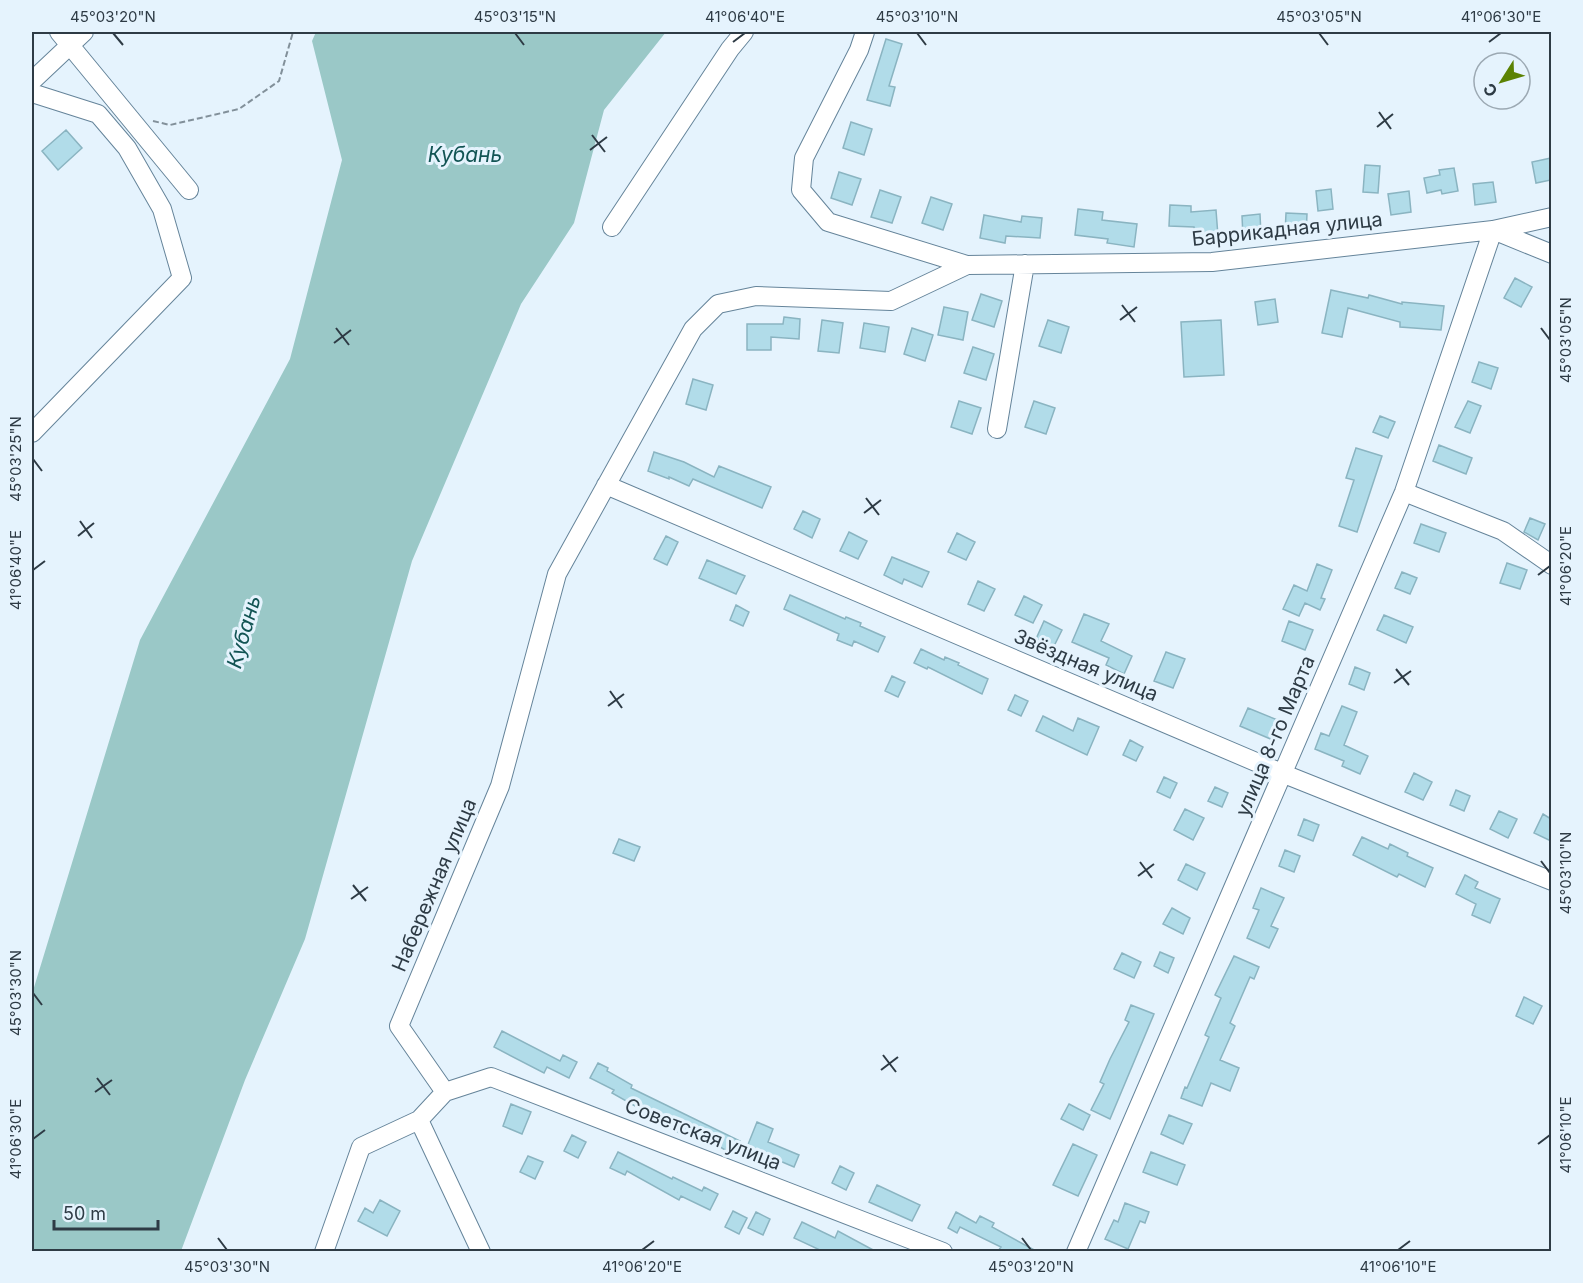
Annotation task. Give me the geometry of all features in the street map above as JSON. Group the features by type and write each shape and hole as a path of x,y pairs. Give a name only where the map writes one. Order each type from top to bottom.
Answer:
{"street":[{"path":"32,81 64,39 84,32"},
{"path":"612,227 730,49 744,32"},
{"name":"Баррикадная улица","path":"865,32 859,50 804,158 801,190 828,222 967,264 1212,262 1493,230 1551,217"},
{"path":"64,39 189,190"},
{"path":"32,93 98,114 127,148 162,209 182,278 32,433"},
{"path":"1493,230 1551,254"},
{"name":"улица 8-го Марта","path":"1076,1251 1404,492 1493,230"},
{"name":"Баррикадная улица","path":"606,484 693,329 718,304 756,296 891,301 967,264"},
{"path":"997,429 1026,264"},
{"name":"Звёздная улица","path":"606,484 1284,774 1551,881"},
{"name":"Набережная улица","path":"445,1092 399,1026 500,786 557,574 606,484"},
{"path":"1404,492 1503,531 1551,565"},
{"name":"Советская улица","path":"445,1092 491,1077 943,1251"},
{"path":"324,1251 361,1147 419,1120 445,1092"},
{"path":"419,1120 482,1251"}],"path":[{"path":"126,114 170,125 239,109 279,81 293,32"}],"water":[{"name":"Кубань","path":"316,32 666,32 604,110 574,223 521,304 412,561 305,939 245,1080 181,1251 32,1251 32,994 140,640 290,359 342,160 312,41"}],"building":[{"path":"886,39 902,44 889,86 895,87 890,106 867,100"},
{"path":"851,122 872,129 864,155 843,148"},
{"path":"66,130 82,148 58,170 42,151"},
{"path":"1551,158 1551,180 1536,183 1532,162"},
{"path":"1365,165 1380,166 1378,193 1363,192"},
{"path":"1454,168 1458,191 1442,194 1441,190 1427,193 1424,178 1440,175 1439,170"},
{"path":"839,172 861,179 852,205 831,198"},
{"path":"1493,182 1496,202 1475,205 1473,184"},
{"path":"1331,189 1333,209 1318,211 1316,191"},
{"path":"880,190 901,197 892,223 871,217"},
{"path":"1409,191 1411,212 1391,215 1388,194"},
{"path":"931,197 952,204 943,230 922,223"},
{"path":"1170,205 1191,206 1191,212 1216,210 1218,236 1195,237 1194,227 1169,226"},
{"path":"1078,209 1103,212 1102,220 1137,224 1134,247 1107,243 1108,239 1075,235"},
{"path":"1286,213 1307,214 1306,235 1285,234"},
{"path":"1260,214 1261,235 1243,237 1242,216"},
{"path":"984,215 1021,222 1022,216 1042,218 1040,238 1006,236 1005,243 980,238"},
{"path":"1515,278 1532,287 1521,307 1504,298"},
{"path":"1331,290 1368,298 1369,295 1402,304 1402,302 1444,306 1441,330 1400,327 1400,322 1348,308 1342,337 1322,333"},
{"path":"981,294 1002,301 994,327 972,320"},
{"path":"1275,299 1278,322 1258,325 1255,302"},
{"path":"944,307 968,312 963,340 938,335"},
{"path":"784,317 800,319 799,339 771,337 771,350 747,350 747,324 783,324"},
{"path":"822,320 843,323 839,353 818,351"},
{"path":"1048,320 1069,327 1061,353 1039,346"},
{"path":"1221,320 1224,375 1184,377 1181,322"},
{"path":"864,323 889,327 885,352 860,348"},
{"path":"912,328 933,335 925,361 904,354"},
{"path":"973,347 994,354 986,380 964,373"},
{"path":"1479,362 1498,368 1491,389 1472,382"},
{"path":"693,379 713,385 706,410 686,404"},
{"path":"959,401 981,408 972,434 951,427"},
{"path":"1034,401 1055,408 1046,434 1025,427"},
{"path":"1468,401 1481,406 1470,433 1455,427"},
{"path":"1380,416 1395,422 1388,438 1373,432"},
{"path":"1439,445 1472,458 1466,474 1433,461"},
{"path":"1356,448 1382,456 1357,532 1339,526 1354,480 1346,478"},
{"path":"654,452 684,462 714,477 719,466 771,487 762,508 693,479 689,486 648,471"},
{"path":"803,511 820,519 812,538 794,529"},
{"path":"1530,518 1545,524 1538,540 1524,532"},
{"path":"1421,524 1446,533 1439,552 1414,543"},
{"path":"849,532 867,541 858,559 840,551"},
{"path":"957,533 975,542 966,560 948,552"},
{"path":"666,536 678,542 667,565 654,559"},
{"path":"892,557 929,572 922,587 904,579 902,584 884,575"},
{"path":"707,560 745,576 736,594 699,578"},
{"path":"1507,563 1527,570 1520,589 1500,583"},
{"path":"1317,564 1332,570 1321,598 1325,599 1320,610 1305,603 1299,616 1283,609 1294,585 1307,591"},
{"path":"1402,572 1417,578 1410,594 1395,588"},
{"path":"978,581 995,589 984,611 968,604"},
{"path":"790,595 845,619 846,617 861,623 860,626 885,637 878,652 854,641 852,646 837,640 839,634 784,609"},
{"path":"1024,596 1042,605 1033,623 1015,615"},
{"path":"736,605 749,612 743,626 730,620"},
{"path":"1084,614 1109,624 1101,641 1132,656 1124,674 1106,665 1109,658 1072,642"},
{"path":"1384,615 1413,627 1406,643 1377,630"},
{"path":"1044,621 1062,630 1053,648 1036,639"},
{"path":"1289,621 1313,630 1305,650 1282,641"},
{"path":"921,649 944,660 945,657 959,663 958,665 988,679 982,694 928,667 927,669 914,663"},
{"path":"1166,652 1185,659 1173,688 1154,681"},
{"path":"1355,667 1370,673 1364,690 1349,684"},
{"path":"892,676 905,682 898,697 885,691"},
{"path":"1015,695 1028,701 1021,716 1008,710"},
{"path":"1342,706 1357,712 1344,745 1368,756 1360,774 1342,766 1344,761 1315,749 1321,733 1329,736"},
{"path":"1248,708 1280,721 1273,740 1240,726"},
{"path":"1043,716 1073,731 1078,718 1099,727 1087,755 1036,731"},
{"path":"1130,740 1143,747 1136,761 1123,755"},
{"path":"1414,773 1432,782 1423,800 1405,792"},
{"path":"1164,777 1177,783 1170,798 1157,792"},
{"path":"1215,787 1228,793 1222,807 1208,801"},
{"path":"1456,790 1470,796 1464,811 1450,805"},
{"path":"1185,809 1204,818 1193,840 1174,830"},
{"path":"1499,811 1517,819 1508,838 1490,829"},
{"path":"1543,814 1551,819 1551,841 1534,833"},
{"path":"1304,819 1319,825 1313,841 1298,835"},
{"path":"1362,837 1388,849 1390,844 1408,853 1407,856 1433,868 1425,887 1399,874 1397,877 1353,855"},
{"path":"619,839 640,847 634,861 613,853"},
{"path":"1285,850 1300,856 1294,872 1279,866"},
{"path":"1186,864 1205,873 1197,890 1178,880"},
{"path":"1465,875 1478,882 1475,888 1500,899 1490,923 1472,915 1476,904 1456,894"},
{"path":"1261,888 1284,898 1271,926 1278,929 1269,948 1247,938 1259,910 1253,908"},
{"path":"1172,908 1190,918 1183,934 1163,924"},
{"path":"1160,952 1174,958 1168,973 1154,966"},
{"path":"1122,953 1141,962 1134,978 1114,969"},
{"path":"1234,956 1259,967 1254,979 1250,977 1230,1023 1235,1026 1220,1060 1239,1068 1230,1091 1211,1083 1202,1106 1181,1098 1209,1037 1205,1035 1221,998 1215,995"},
{"path":"1524,997 1542,1006 1533,1024 1516,1016"},
{"path":"1131,1005 1154,1014 1110,1119 1091,1110 1104,1084 1100,1082 1129,1022 1125,1020"},
{"path":"502,1031 560,1061 563,1055 577,1062 569,1078 547,1067 544,1073 494,1047"},
{"path":"598,1063 608,1068 607,1071 632,1085 631,1088 740,1141 732,1154 710,1141 708,1144 685,1133 684,1135 652,1119 653,1116 612,1093 614,1090 590,1078"},
{"path":"511,1104 531,1112 522,1134 503,1126"},
{"path":"1069,1104 1090,1115 1083,1130 1061,1119"},
{"path":"1169,1115 1192,1124 1183,1144 1161,1134"},
{"path":"757,1122 773,1129 768,1142 799,1155 794,1167 747,1147"},
{"path":"572,1135 586,1142 578,1158 564,1151"},
{"path":"1073,1144 1097,1155 1078,1196 1053,1185"},
{"path":"618,1152 672,1179 673,1177 702,1191 704,1187 718,1194 710,1210 681,1196 679,1200 627,1171 625,1175 610,1168"},
{"path":"1151,1152 1185,1165 1177,1185 1143,1172"},
{"path":"528,1156 543,1162 535,1179 520,1172"},
{"path":"840,1166 854,1173 846,1190 832,1183"},
{"path":"877,1185 920,1205 912,1221 869,1202"},
{"path":"380,1200 400,1211 387,1236 358,1221 365,1208 373,1213"},
{"path":"1125,1203 1149,1212 1145,1223 1140,1221 1128,1249 1105,1239 1114,1220 1118,1222"},
{"path":"733,1211 747,1218 739,1234 725,1227"},
{"path":"756,1212 770,1219 763,1235 748,1228"},
{"path":"956,1212 976,1223 980,1216 994,1223 992,1227 1036,1251 998,1251 1001,1247 960,1227 957,1233 948,1228"},
{"path":"802,1222 835,1238 838,1231 875,1251 822,1251 794,1238"}]}
